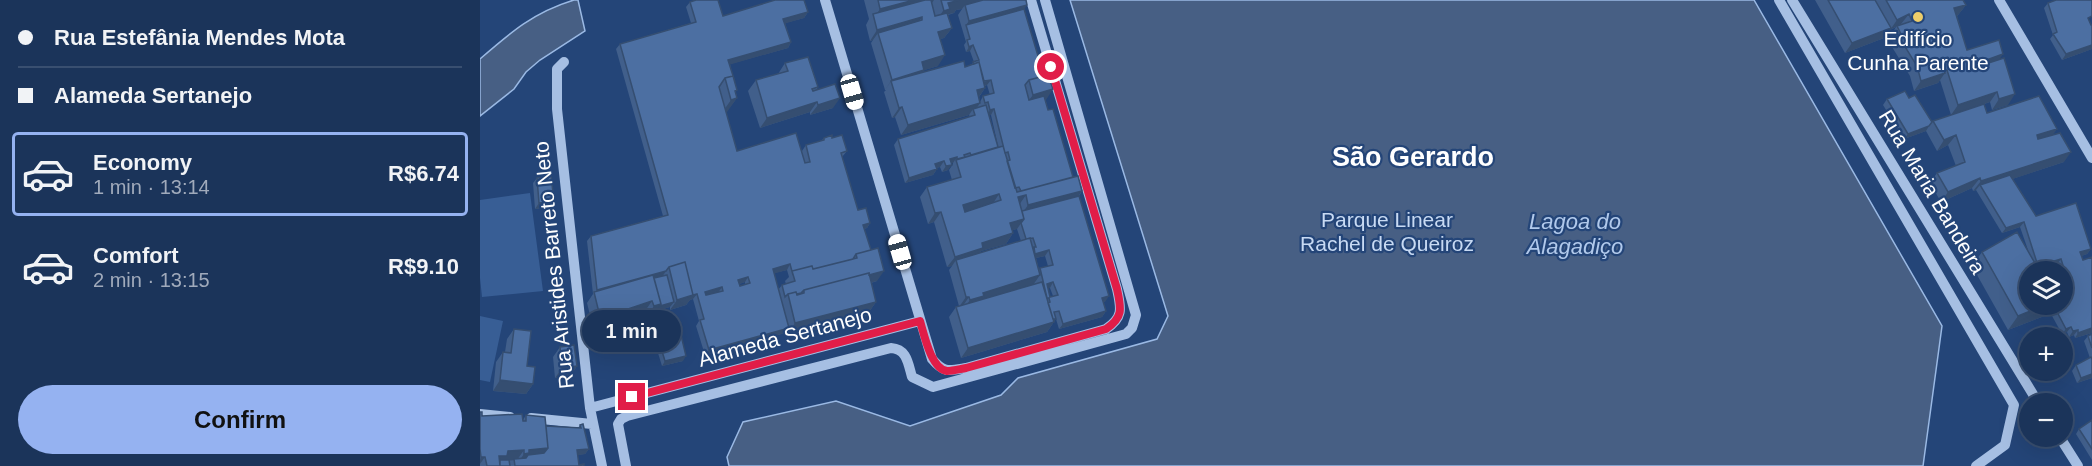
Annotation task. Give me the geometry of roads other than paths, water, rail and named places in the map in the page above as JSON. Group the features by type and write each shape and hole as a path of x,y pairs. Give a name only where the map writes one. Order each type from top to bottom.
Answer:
{"street":[{"path":"825,0 932,359 946,371 966,368 1106,329 1116,322 1119,316 1117,289 1031,0"},
{"path":"626,466 618,424 627,416 891,348 903,352 912,377 933,387 1126,334 1132,328 1136,315 1045,0"},
{"path":"1779,0 2014,405 2005,446 1976,466"},
{"name":"Rua Maria Bandeira","path":"1792,0 2032,393"},
{"path":"1999,0 2092,158"},
{"name":"Rua Aristides Barreto Neto","path":"564,62 557,69 557,109 592,424 602,466"},
{"name":"Alameda Sertanejo","path":"590,408 920,321"},
{"path":"480,414 592,424"},
{"path":"2067,447 2078,466"}],"water":[{"path":"578,0 585,31 540,60 526,72 514,89 480,116 480,59 535,17"},
{"name":"Lagoa do Alagadiço","path":"1070,0 1754,0 1942,326 1923,466 729,466 727,457 743,422 836,401 910,426 1001,395 1018,378 1157,339 1168,316"}],"place":[{"name":"Edifício Cunha Parente","path":"1918,17"}],"district":[{"name":"São Gerardo","path":"1413,157"}],"park label":[{"name":"Parque Linear Rachel de Queiroz","path":"1387,232"}]}
